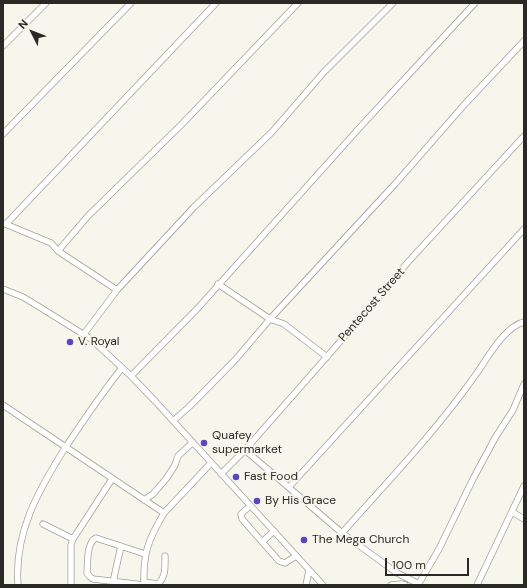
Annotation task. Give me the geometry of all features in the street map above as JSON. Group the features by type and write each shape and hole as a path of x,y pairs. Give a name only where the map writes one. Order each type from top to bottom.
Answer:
{"street":[{"path":"3,46 46,3"},
{"path":"3,134 131,3"},
{"path":"117,290 58,251 51,242 4,224 216,3"},
{"path":"58,251 88,216 181,125 298,3"},
{"path":"84,334 117,290 194,207 272,132 324,72 393,3"},
{"path":"131,376 173,334 357,130 475,3"},
{"path":"173,421 212,384 270,319 369,213 464,105 524,41"},
{"name":"Pentecost Street","path":"221,474 245,450 408,262 524,136"},
{"path":"289,487 524,229"},
{"path":"218,284 270,319 284,324 327,357"},
{"path":"3,289 23,297 91,339 131,376 323,585"},
{"path":"342,533 437,426 502,336 520,323 524,322"},
{"path":"18,585 17,573 24,528 33,504 65,448 100,395 122,368"},
{"path":"245,450 342,533 397,573 419,584 439,549 472,479 513,410 524,384"},
{"path":"3,406 164,513"},
{"path":"144,500 153,494 166,479 180,454 192,443"},
{"path":"144,584 145,554 154,531 164,513 211,463"},
{"path":"71,585 71,545 73,539 112,479"},
{"path":"477,585 524,486"},
{"path":"250,506 243,512 241,517 262,542 282,563 285,563 296,556"},
{"path":"512,512 524,519"},
{"path":"43,524 73,539"},
{"path":"262,542 274,531"},
{"path":"145,554 96,538 92,540 90,545 87,573 93,579 113,582 158,584 162,581 164,576 165,556"},
{"path":"113,582 121,546"},
{"path":"306,585 308,570"},
{"path":"391,585 405,585"}],"place":[{"name":"V. Royal","path":"70,342"},
{"name":"Quafey supermarket","path":"204,443"},
{"name":"Fast Food","path":"236,477"},
{"name":"By His Grace","path":"257,501"},
{"name":"The Mega Church","path":"304,540"}]}
